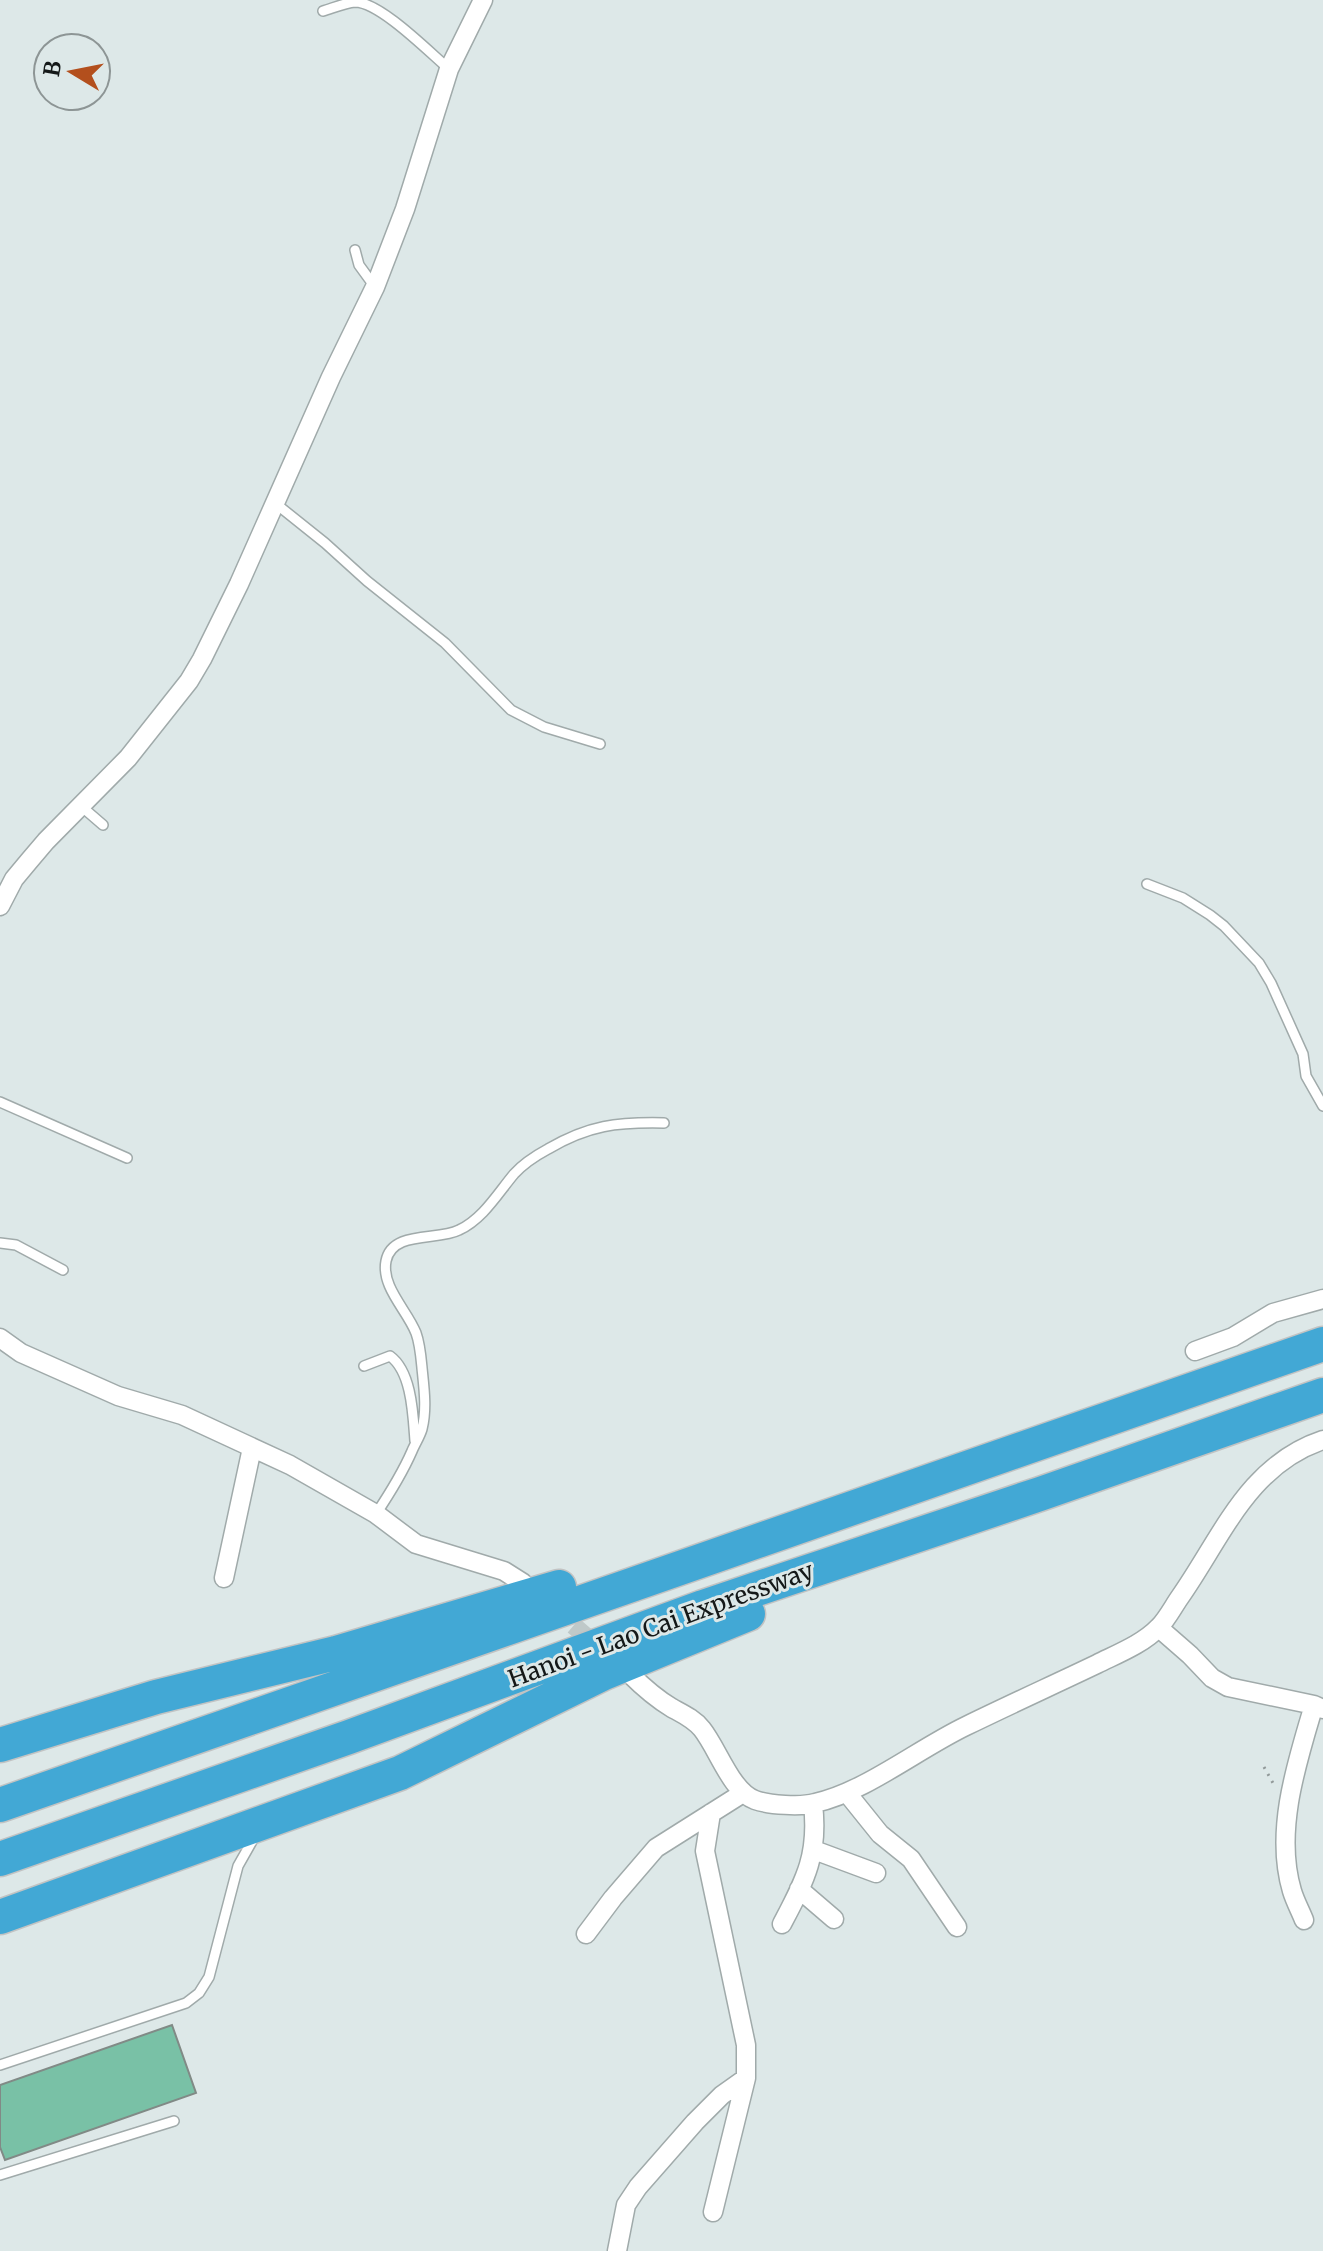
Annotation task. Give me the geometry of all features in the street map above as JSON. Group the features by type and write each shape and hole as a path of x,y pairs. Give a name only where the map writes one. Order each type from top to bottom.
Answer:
{"highway":[{"name":"Hanoi - Lao Cai Expressway","path":"0,1805 1323,1344"},
{"name":"Hanoi - Lao Cai Expressway","path":"0,1859 349,1737 703,1607 1323,1395"},
{"path":"0,1917 400,1773 604,1673 1040,1494"},
{"path":"0,1745 156,1697 336,1653 547,1590 800,1525"}],"street":[{"path":"0,906 14,879 29,861 128,758 189,681 215,635 375,287 405,209 449,69 483,0"},
{"path":"1195,1351 1233,1337 1273,1313 1323,1299"},
{"path":"0,1338 21,1353 104,1390 182,1415 290,1465 376,1514 416,1544 504,1571 523,1583"},
{"path":"630,1674 643,1688 700,1726 728,1773 743,1793 752,1799 773,1804 813,1804 847,1793 963,1727 1107,1659 1159,1628 1256,1484 1271,1468 1290,1455 1323,1440"},
{"path":"224,1578 252,1448"},
{"path":"1159,1628 1212,1678 1228,1687 1318,1707 1291,1786 1286,1835 1291,1890 1304,1920"},
{"path":"586,1934 656,1848 743,1793"},
{"path":"847,1793 880,1834 911,1859 957,1927"},
{"path":"782,1924 808,1871 814,1850 813,1804"},
{"path":"711,1813 705,1851 746,2045 746,2078 713,2212"},
{"path":"814,1850 876,1873"},
{"path":"799,1889 834,1919"},
{"path":"617,2251 626,2205 638,2187 695,2122 722,2095 746,2078"}],"lane":[{"path":"323,11 355,2 370,5 385,14 449,69"},
{"path":"355,250 359,265 375,287"},
{"path":"275,503 445,643 511,710 544,727 600,744"},
{"path":"81,806 103,825"},
{"path":"1147,884 1183,898 1210,915 1259,963 1303,1054 1306,1076 1323,1106"},
{"path":"0,1102 127,1158"},
{"path":"376,1514 399,1479 422,1430 424,1413 420,1351 416,1333 390,1286 385,1269 389,1252 396,1245 411,1239 459,1231 480,1215 528,1160 564,1139 599,1126 632,1122 664,1123"},
{"path":"0,1243 16,1245 63,1270"},
{"path":"364,1366 390,1356 398,1362 412,1403 415,1444"},
{"path":"0,2065 186,2003 199,1993 209,1977 238,1866 264,1823"},
{"path":"0,2175 174,2121"}],"building":[{"path":"172,2025 196,2093 5,2160 0,2147 0,2085"}],"tunnel":[{"path":"553,1608 601,1649"}]}
